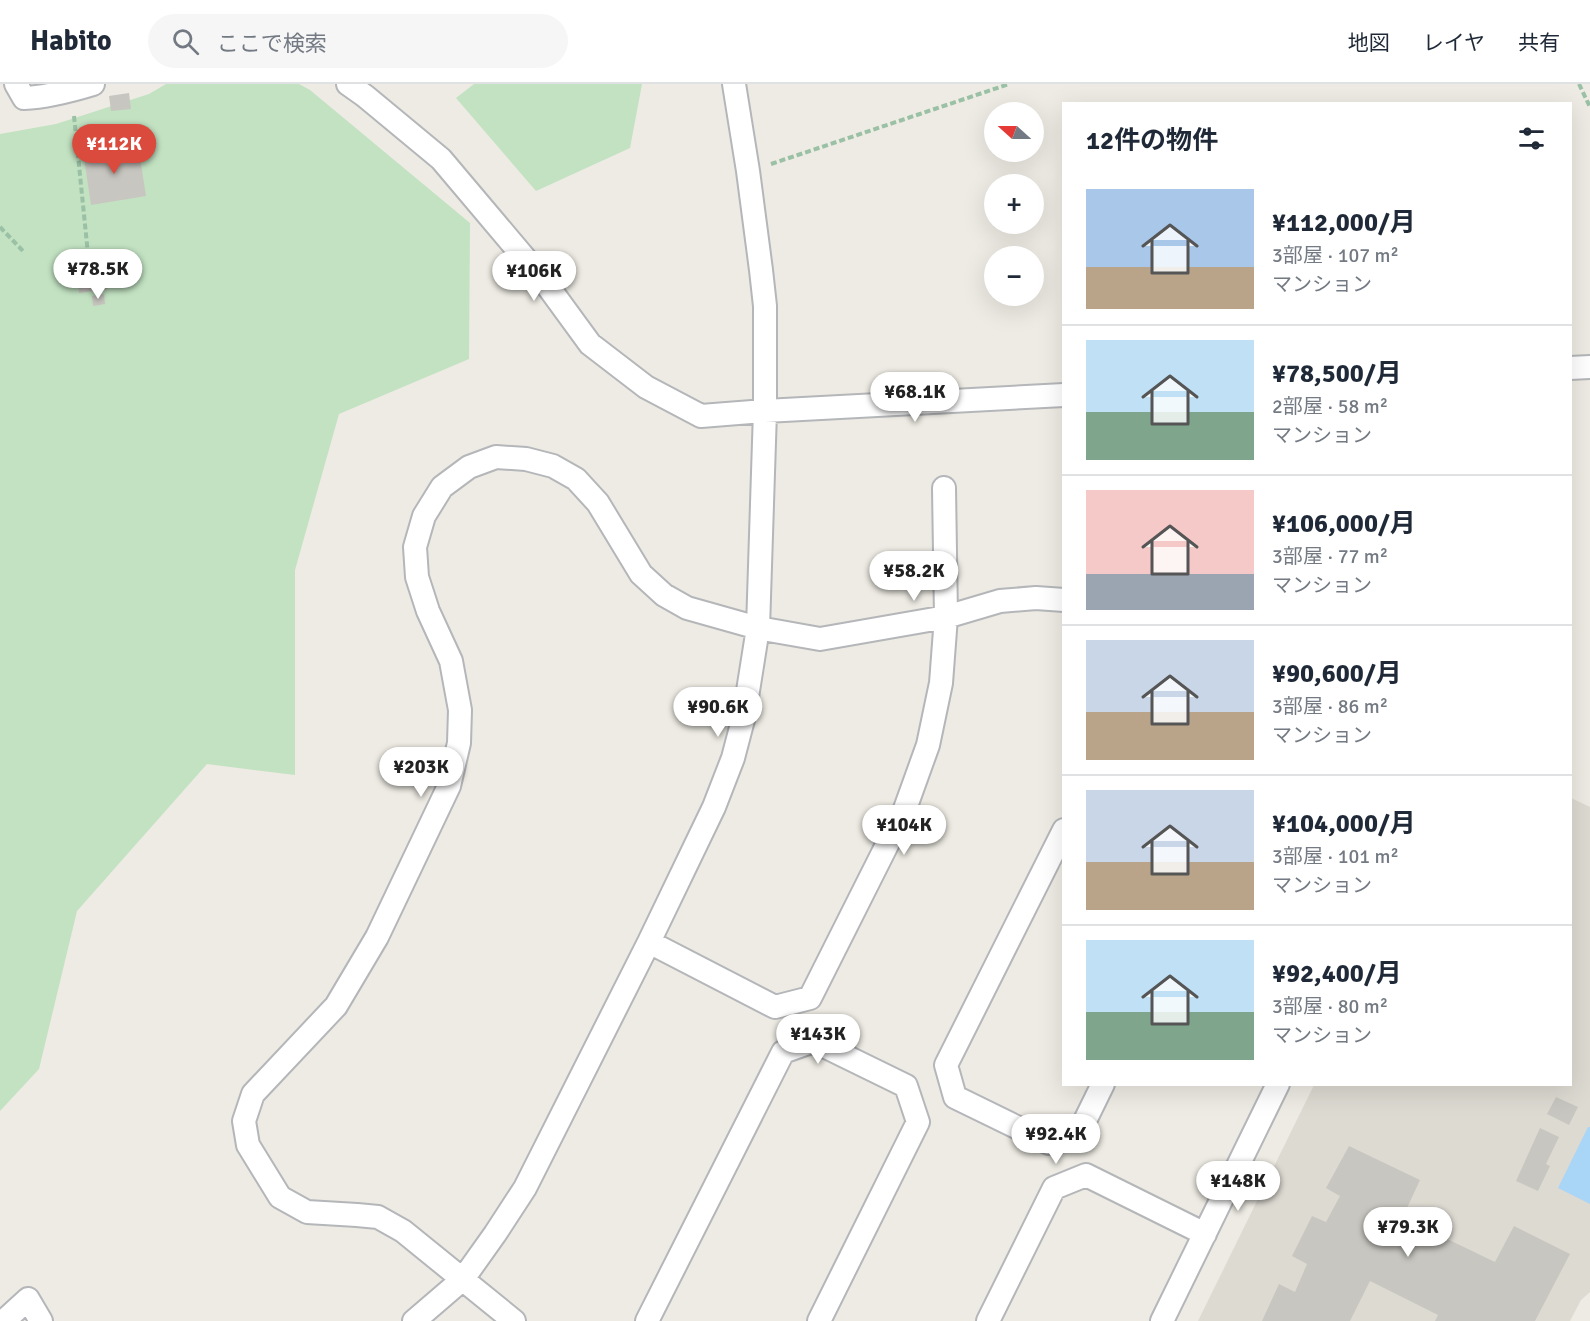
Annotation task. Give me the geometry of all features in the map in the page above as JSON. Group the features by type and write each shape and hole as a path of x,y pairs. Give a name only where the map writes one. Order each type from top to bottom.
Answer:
{"street":[{"path":"16,84 24,98 71,91 93,84"},
{"path":"348,84 441,159 544,281 591,344 646,387 701,416 1062,395"},
{"path":"414,1321 462,1279 525,1188 714,807 733,758 744,716 758,628 765,411 765,306 748,171 734,84"},
{"path":"1572,368 1590,367"},
{"path":"514,1321 403,1231 378,1217 308,1212 280,1197 248,1145 244,1121 253,1094 336,1006 377,937 449,786 459,743 460,710 451,661 428,610 417,577 415,547 424,516 442,487 469,467 496,457 526,459 553,466 576,479 598,503 641,574 664,595 687,608 758,628 820,639 946,617 1000,601 1036,598 1062,600"},
{"path":"649,942 775,1007 810,998 905,809 928,745 941,683 946,617 944,488"},
{"path":"1062,834 946,1065 955,1097 1049,1143 1079,1133 1102,1086"},
{"path":"647,1321 783,1052 814,1041 906,1086 918,1122 819,1321"},
{"path":"1162,1321 1277,1086"},
{"path":"988,1321 1054,1188 1086,1175 1205,1234"},
{"path":"3,1321 28,1299 41,1321"}],"path":[{"path":"748,171 1009,84"},
{"path":"1579,84 1590,107"},
{"path":"71,91 89,264"},
{"path":"0,227 23,251"}],"shaded area":[{"path":"1572,798 1590,807 1590,1292 1581,1300 1570,1321 1198,1321 1314,1086 1572,1086"}],"green space":[{"path":"166,84 299,84 310,90 470,223 469,359 339,414 295,570 295,775 207,764 77,911 39,1069 0,1111 0,134 56,124 149,94"},
{"path":"474,84 642,84 630,148 536,191 456,98"}],"water":[{"path":"1590,1127 1590,1204 1558,1188"}],"building":[{"path":"129,93 131,109 111,111 109,96"},
{"path":"120,143 122,154 139,151 146,196 91,205 84,158 99,156 97,146"},
{"path":"105,267 108,289 79,293 76,271"},
{"path":"104,294 105,304 93,306 92,296"},
{"path":"1556,1097 1578,1107 1569,1125 1547,1114"},
{"path":"1540,1128 1559,1137 1546,1164 1550,1166 1538,1191 1516,1181"},
{"path":"1349,1146 1420,1180 1407,1208 1448,1228 1443,1237 1495,1262 1514,1226 1570,1254 1535,1321 1435,1321 1438,1315 1370,1281 1350,1321 1262,1321 1279,1284 1295,1292 1307,1264 1292,1256 1312,1216 1326,1222 1340,1196 1326,1188"}]}
